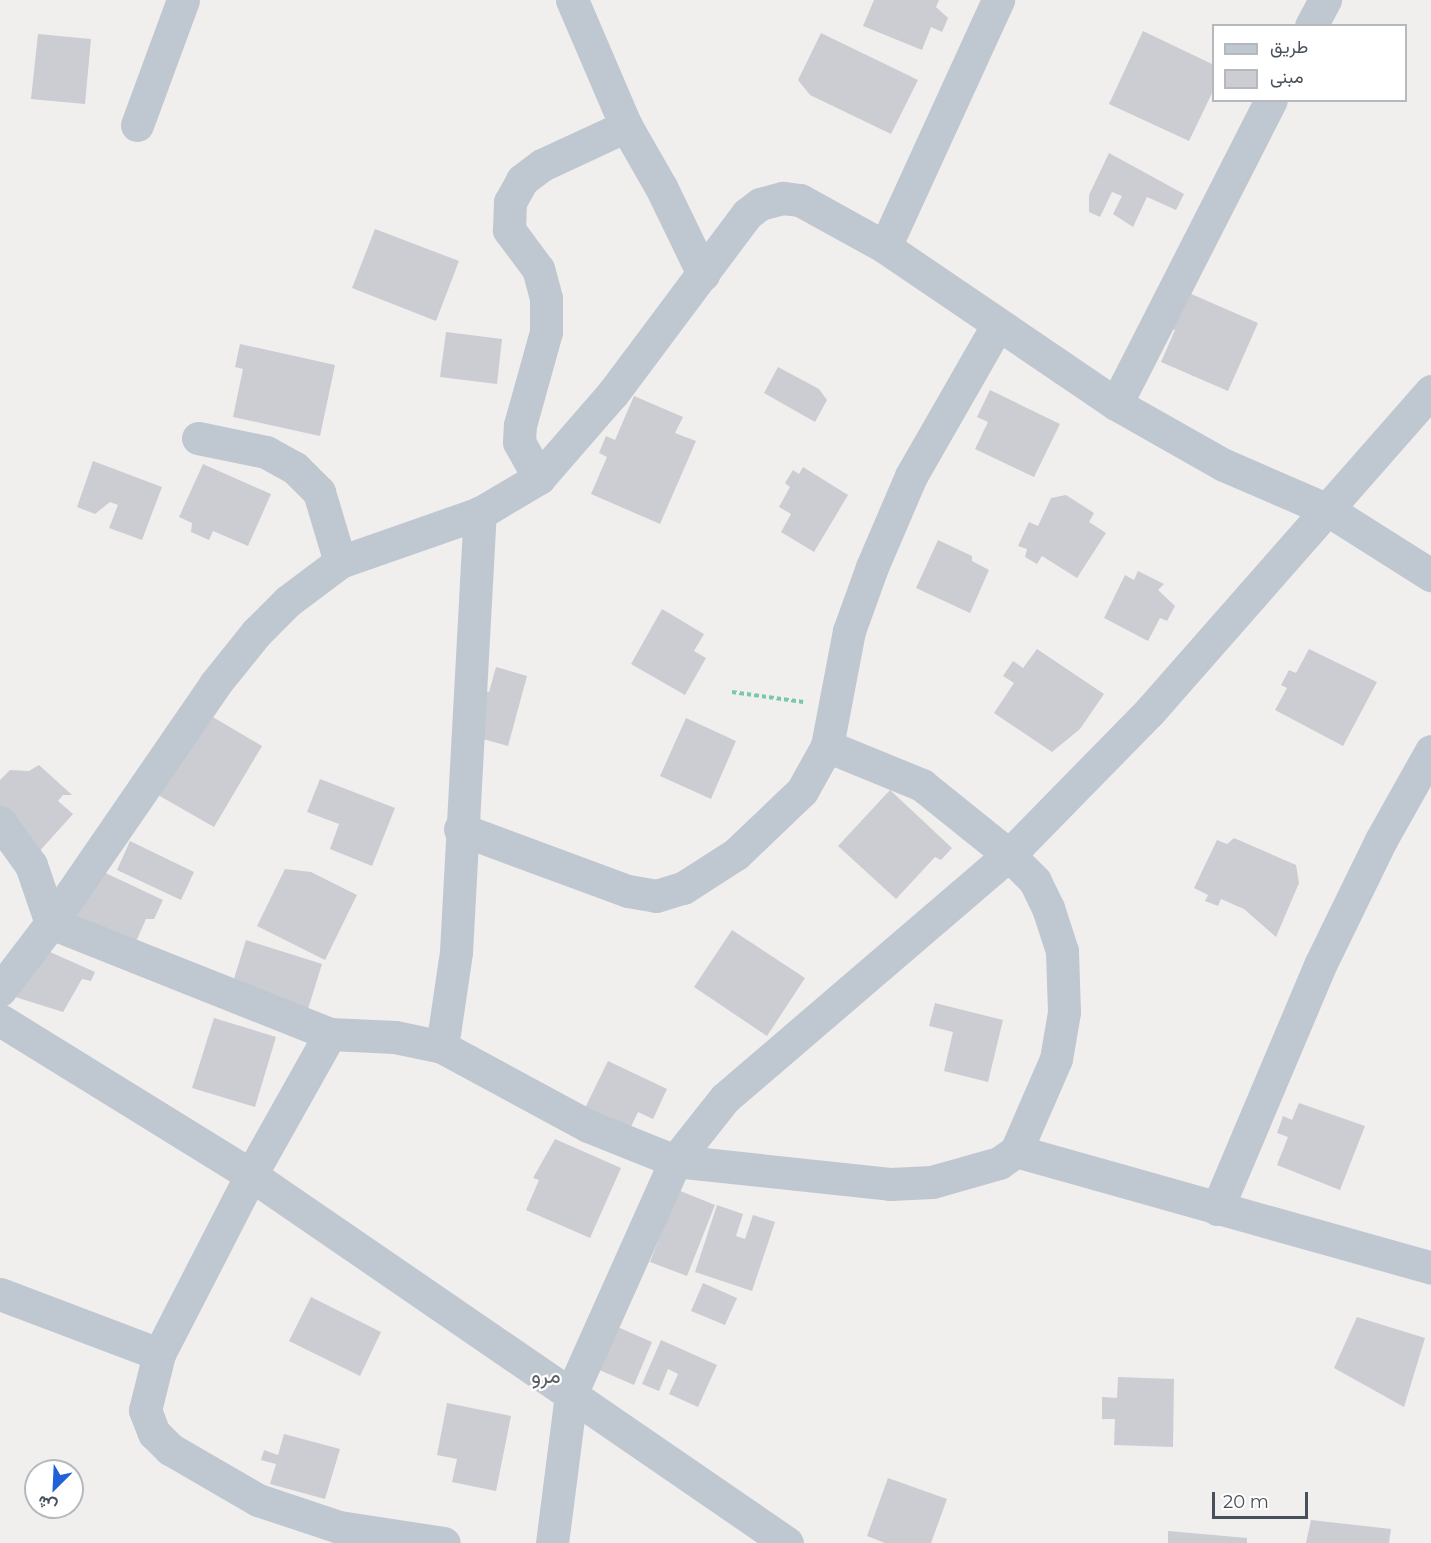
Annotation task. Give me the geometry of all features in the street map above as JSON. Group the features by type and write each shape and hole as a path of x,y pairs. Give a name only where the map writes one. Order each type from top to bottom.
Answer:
{"street":[{"path":"137,125 183,0"},
{"path":"572,0 626,126 661,187 703,274"},
{"path":"885,248 998,0"},
{"path":"1312,24 1325,0"},
{"path":"1116,404 1270,102"},
{"path":"539,478 519,442 525,401 546,332 546,298 538,269 509,230 510,202 522,180 542,165 626,126"},
{"path":"0,990 51,923 215,684 249,641 288,601 340,562 480,513 539,478 613,393 747,214 760,204 783,198 800,200 885,248 997,326 1116,404 1224,465 1328,510 1431,575"},
{"path":"460,829 628,891 656,896 683,888 736,854 802,791 827,746 849,631 911,476 997,326"},
{"path":"552,1543 571,1394 675,1161 725,1098 1009,855 1150,711 1431,391"},
{"path":"198,438 266,452 295,468 319,492 340,562"},
{"path":"442,1047 456,952 460,829 480,513"},
{"path":"51,923 330,1034 395,1036 442,1047 588,1126 675,1161 900,1183 932,1182 975,1172 1016,1150 1056,1059 1064,1012 1062,951 1048,908 1035,881 1009,855 922,785 827,746"},
{"path":"1217,1209 1321,963 1382,840 1431,751"},
{"path":"0,822 32,865 51,923"},
{"path":"0,1020 251,1175 787,1543"},
{"path":"330,1034 251,1175 159,1354 145,1410 154,1432 170,1449 258,1500 312,1520 444,1543"},
{"path":"1016,1150 1431,1268"},
{"path":"0,1294 159,1354"}],"path":[{"path":"732,692 834,706"}],"building":[{"path":"874,0 939,0 936,7 948,18 942,32 931,27 922,50 863,26"},
{"path":"1143,31 1212,64 1212,93 1189,141 1109,104"},
{"path":"821,33 918,80 891,134 810,95 798,80"},
{"path":"38,34 91,39 85,104 31,99"},
{"path":"1109,153 1184,194 1176,210 1147,197 1133,227 1113,214 1122,196 1112,192 1100,217 1089,212 1089,195"},
{"path":"375,229 459,261 436,321 352,288"},
{"path":"1189,293 1258,323 1228,391 1161,362 1175,330 1167,327"},
{"path":"446,332 502,339 497,384 440,377"},
{"path":"240,344 335,365 320,436 233,417 243,369 235,367"},
{"path":"778,367 819,389 827,400 815,422 764,393"},
{"path":"990,390 1060,424 1034,477 975,449 988,422 977,417"},
{"path":"634,396 683,417 675,433 696,441 660,524 591,494 607,457 599,453 606,436 615,440"},
{"path":"93,461 162,487 142,540 109,528 118,505 110,502 95,514 77,507"},
{"path":"203,464 271,494 248,546 213,531 209,540 191,532 192,523 179,517"},
{"path":"803,467 848,495 814,552 781,532 791,514 779,507 790,487 785,483 793,470 799,474"},
{"path":"1066,495 1094,513 1089,522 1106,533 1077,578 1042,556 1037,564 1025,557 1027,549 1018,546 1029,522 1038,526 1051,498"},
{"path":"938,540 972,556 972,561 989,570 970,613 916,588"},
{"path":"1138,571 1164,584 1158,590 1175,606 1167,621 1160,618 1148,641 1104,618 1125,575 1134,580"},
{"path":"662,609 704,634 694,651 706,658 685,695 631,664"},
{"path":"1037,649 1104,694 1080,729 1052,752 994,713 1014,683 1003,676 1013,661 1023,668"},
{"path":"1309,649 1377,682 1343,746 1275,710 1287,688 1281,685 1289,670 1296,673"},
{"path":"496,667 527,676 508,746 469,735 474,688 489,692"},
{"path":"206,713 262,746 214,827 158,795"},
{"path":"686,718 736,741 711,799 660,776"},
{"path":"39,765 72,795 63,795 58,801 73,814 37,854 0,820 0,780 10,770 29,771"},
{"path":"320,779 395,808 372,866 330,849 339,824 307,812"},
{"path":"890,790 952,848 941,860 935,857 896,899 838,846"},
{"path":"1234,838 1296,865 1299,883 1276,937 1244,909 1221,899 1218,906 1205,901 1208,895 1194,888 1217,840 1227,844"},
{"path":"130,841 194,872 181,900 117,870"},
{"path":"97,869 163,900 154,919 146,919 134,946 74,919"},
{"path":"285,869 311,872 357,895 325,960 257,926"},
{"path":"732,930 805,978 767,1036 694,987"},
{"path":"246,940 322,964 308,1009 232,985"},
{"path":"41,948 95,972 91,981 82,979 63,1012 12,996"},
{"path":"935,1003 1003,1020 988,1082 944,1071 953,1032 929,1026"},
{"path":"214,1018 276,1037 255,1107 192,1088"},
{"path":"608,1061 667,1089 653,1119 638,1112 629,1131 584,1110"},
{"path":"1299,1103 1365,1126 1340,1190 1277,1165 1288,1137 1277,1133 1283,1116 1292,1120"},
{"path":"555,1139 621,1168 590,1238 526,1210 539,1180 533,1178"},
{"path":"678,1190 715,1205 687,1276 650,1262"},
{"path":"717,1205 743,1214 736,1236 745,1239 753,1215 775,1222 752,1291 695,1272"},
{"path":"703,1283 737,1298 725,1325 691,1311"},
{"path":"311,1297 381,1332 360,1376 289,1341"},
{"path":"1357,1317 1425,1338 1404,1407 1334,1368"},
{"path":"606,1322 652,1342 634,1385 588,1365"},
{"path":"661,1340 717,1365 698,1407 669,1394 678,1374 668,1369 659,1391 642,1384"},
{"path":"1118,1377 1174,1379 1173,1447 1114,1445 1115,1419 1102,1419 1102,1397 1117,1398"},
{"path":"447,1403 511,1416 496,1491 452,1482 457,1459 437,1455"},
{"path":"284,1434 340,1449 325,1499 270,1484 276,1464 261,1460 264,1450 278,1455"},
{"path":"888,1478 947,1499 931,1543 885,1543 867,1536"},
{"path":"1311,1520 1391,1529 1389,1543 1306,1543"},
{"path":"1168,1531 1247,1538 1247,1543 1168,1543"}],"district":[{"name":"مرو","path":"546,1376"}]}
